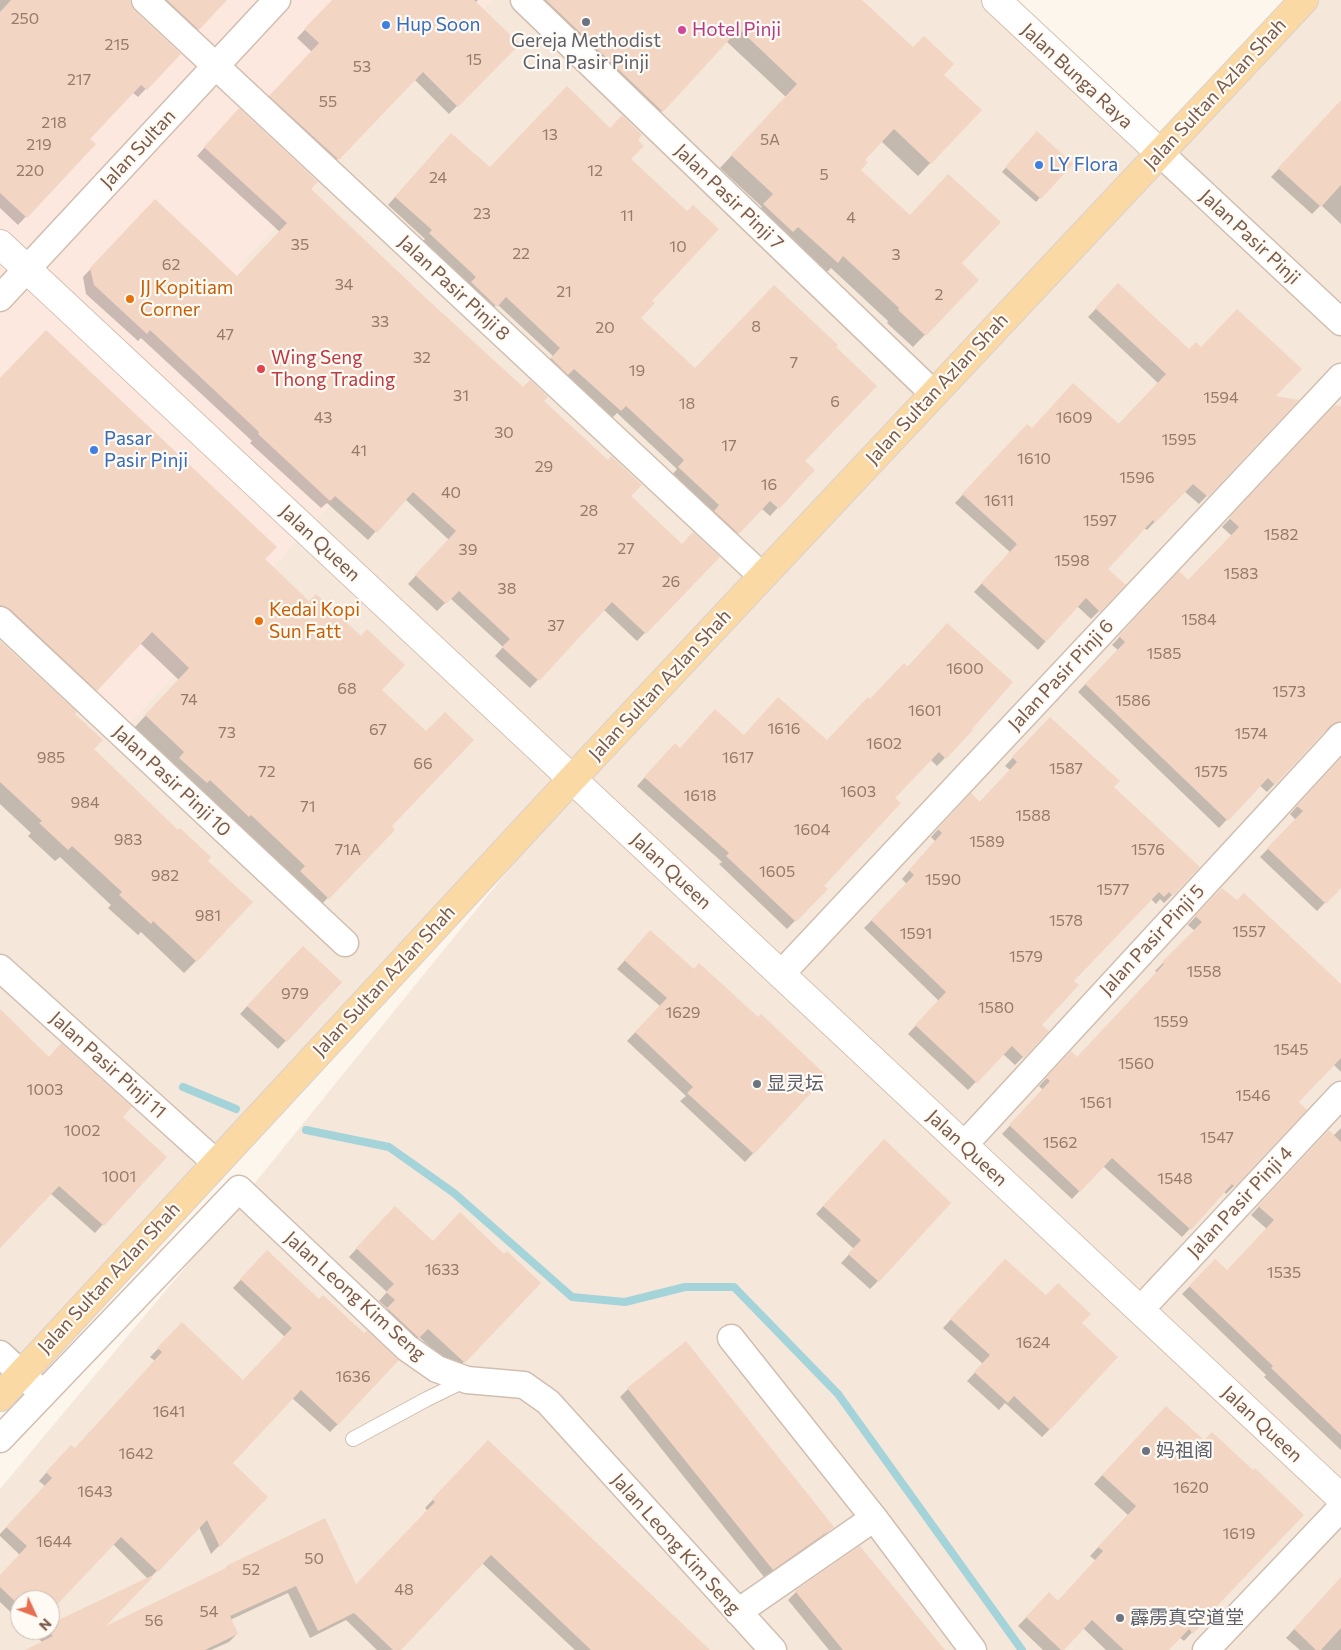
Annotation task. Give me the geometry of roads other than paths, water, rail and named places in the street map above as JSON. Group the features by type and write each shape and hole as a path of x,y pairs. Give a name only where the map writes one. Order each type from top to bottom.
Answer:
{"main road":[{"name":"Jalan Bunga Raya","path":"996,0 1159,152"},
{"name":"Jalan Sultan Azlan Shah","path":"0,1396 572,778 1304,0"},
{"name":"Jalan Queen","path":"0,244 1341,1498"},
{"name":"Jalan Sultan Azlan Shah","path":"0,1405 21,1373"}],"street":[{"name":"Jalan Pasir Pinji 8","path":"145,0 762,576"},
{"name":"Jalan Sultan","path":"0,298 277,0"},
{"name":"Jalan Pasir Pinji 7","path":"524,0 934,394"},
{"name":"Jalan Pasir Pinji","path":"1159,152 1341,322"},
{"name":"Jalan Pasir Pinji 6","path":"781,974 1341,377"},
{"name":"Jalan Pasir Pinji 10","path":"0,620 345,943"},
{"name":"Jalan Pasir Pinji 5","path":"964,1145 1341,736"},
{"name":"Jalan Pasir Pinji 11","path":"0,968 215,1162"},
{"name":"Jalan Pasir Pinji 4","path":"1140,1310 1341,1095"},
{"name":"Jalan Leong Kim Seng","path":"0,1439 239,1189 407,1348 437,1369 467,1380 524,1385 548,1402 772,1650"},
{"path":"731,1338 874,1518 973,1650"},
{"path":"0,1354 43,1394"},
{"path":"1206,1650 1341,1508"},
{"path":"738,1612 874,1518"}],"lane":[{"path":"353,1438 427,1398 467,1380"}],"waterway":[{"path":"183,1087 236,1109"},
{"path":"306,1130 389,1147 454,1193 572,1297 625,1302 685,1287 734,1287 838,1394 1022,1650"}],"place":[{"name":"Gereja Methodist Cina Pasir Pinji","path":"586,22"},
{"name":"Hup Soon","path":"386,25"},
{"name":"Hotel Pinji","path":"682,30"},
{"name":"LY Flora","path":"1039,165"},
{"name":"JJ Kopitiam Corner","path":"130,299"},
{"name":"Wing Seng Thong Trading","path":"261,369"},
{"name":"Pasar Pasir Pinji","path":"94,450"},
{"name":"Kedai Kopi Sun Fatt","path":"259,621"},
{"name":"显灵坛","path":"757,1084"},
{"name":"妈祖阁","path":"1146,1451"},
{"name":"霹雳真空道堂","path":"1120,1618"}]}
